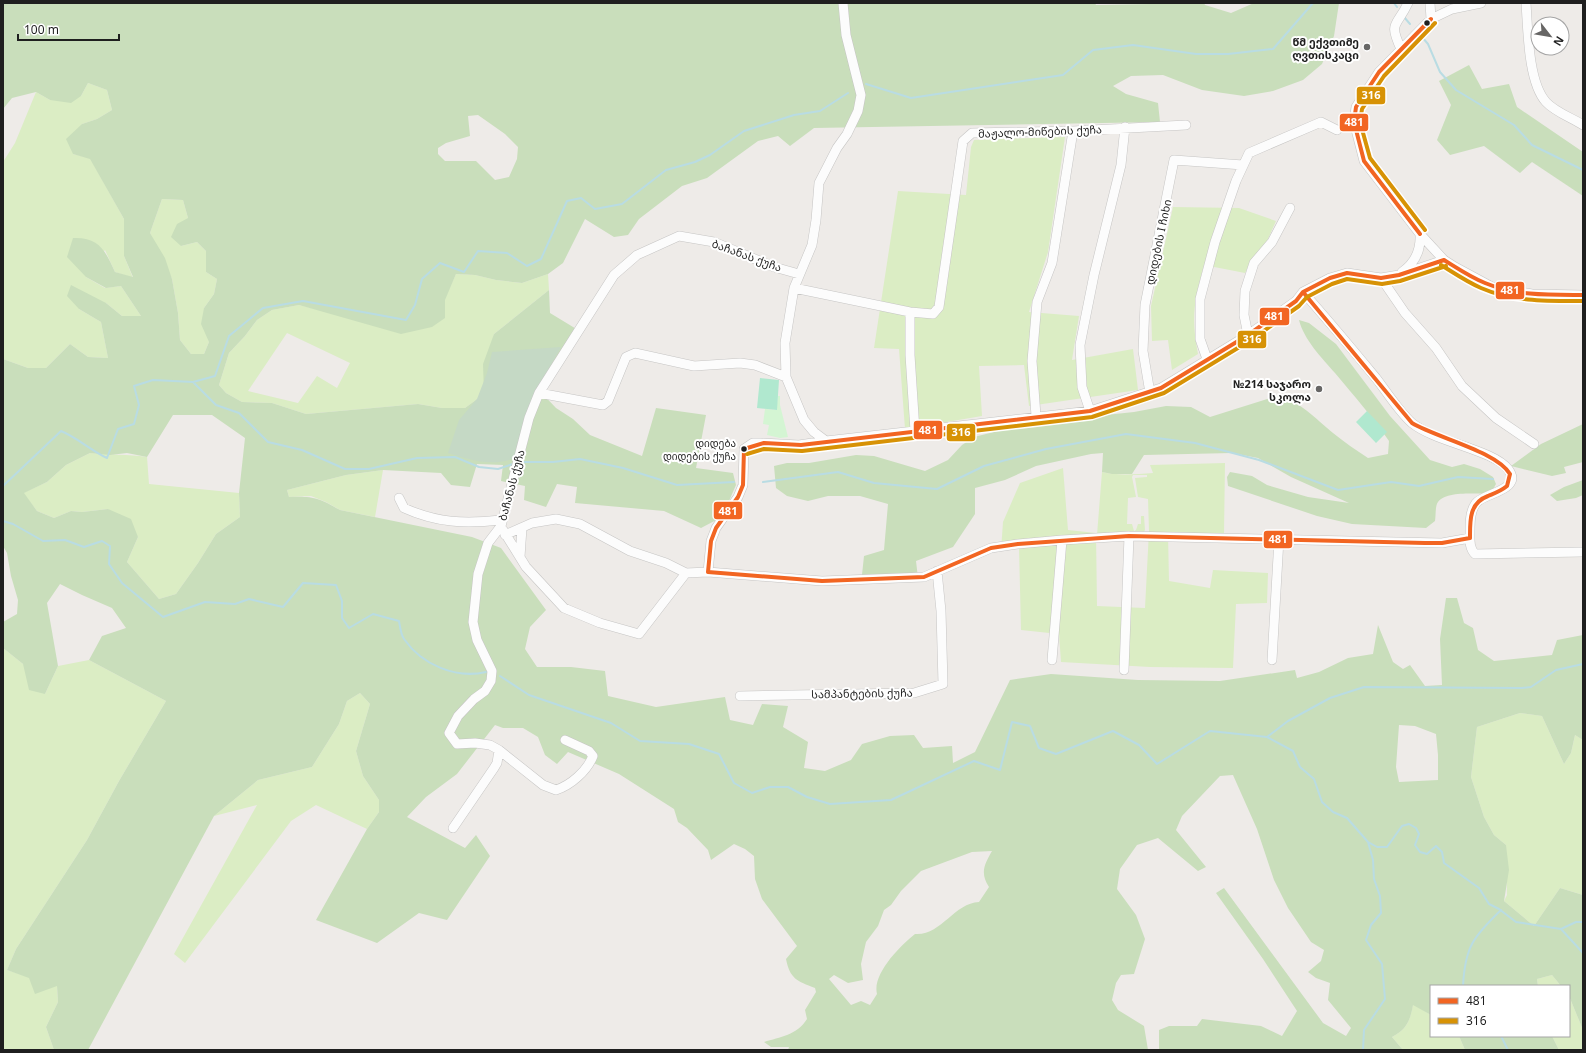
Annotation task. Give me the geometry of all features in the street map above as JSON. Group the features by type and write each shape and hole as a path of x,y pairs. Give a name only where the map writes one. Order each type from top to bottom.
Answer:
{"street":[{"path":"826,440 814,432 804,420 786,377 785,343 794,288 812,245 819,183 837,148 847,134 858,111 861,95 846,35 843,3"},
{"path":"1401,49 1393,33 1394,25 1408,3"},
{"path":"1430,3 1431,19"},
{"path":"1481,3 1452,9 1431,19 1379,72 1366,89 1356,107 1354,122 1364,161 1420,234 1444,260 1477,280 1492,287 1532,294 1583,295"},
{"path":"1526,3 1530,54 1539,93 1548,104 1583,125"},
{"path":"1207,359 1200,339 1200,300 1215,242 1236,181 1249,153 1321,122 1337,130"},
{"name":"მაჟალო-მიწების ქუჩა","path":"794,288 910,312 933,314 939,307 963,141 972,132 1073,131 1125,127 1186,125"},
{"path":"1090,411 1082,387 1080,345 1094,275 1121,165 1125,127"},
{"path":"1036,416 1032,361 1037,302 1052,263 1073,131"},
{"name":"დიდების I ჩიხი","path":"1150,393 1143,351 1145,305 1174,160 1243,165"},
{"path":"1248,334 1244,315 1245,291 1249,277 1254,263 1272,242 1290,208"},
{"path":"1399,275 1416,258 1421,245 1420,234"},
{"name":"ბაჩანას ქუჩა","path":"565,740 589,750 593,756 590,764 566,787 556,790 543,784 499,750 490,746 475,743 457,744 449,733 458,716 485,691 491,682 492,671 477,640 473,622 478,574 488,543 501,523 529,418 539,393 614,275 637,255 679,236 714,242 774,266 799,274"},
{"path":"708,572 712,541 716,528 738,497 743,486 744,449 753,443 760,442 800,445 826,440 1090,411 1150,393 1248,334 1296,301 1303,292 1330,278 1347,273 1380,278 1399,275 1444,260"},
{"path":"1380,278 1404,313 1436,348 1462,386 1496,418 1534,444"},
{"path":"1303,292 1345,339 1412,423 1430,434 1497,460 1507,468 1510,473 1508,485 1504,489 1480,499 1472,510 1470,521 1470,538 1472,551 1475,554 1583,552"},
{"path":"910,312 910,355 915,431"},
{"path":"539,393 603,405 608,401 626,357 635,353 694,366 740,363 755,365 786,377"},
{"path":"399,498 404,508 442,521 501,523 505,535 526,567 564,608 600,623 639,634 686,573"},
{"path":"505,535 532,524 556,519 580,524 630,551 666,563 686,573 708,572 822,581 924,577 991,548 1062,540 1129,536 1442,543 1470,538"},
{"path":"520,558 522,528"},
{"path":"1124,670 1129,536"},
{"path":"1272,660 1279,539"},
{"path":"1052,660 1062,540"},
{"name":"სამპანტების ქუჩა","path":"740,696 914,693 942,684 941,611 937,572"},
{"path":"453,828 497,763 499,750"}],"green space":[{"path":"3,3 1095,3 1096,5 1204,3 1205,5 1231,13 1254,3 1339,3 1334,36 1322,64 1303,80 1273,91 1244,96 1202,90 1163,75 1131,76 1113,86 1126,94 1158,103 1160,122 814,128 790,146 778,136 758,141 707,178 682,186 639,219 628,235 614,237 585,219 563,263 548,274 522,283 496,280 475,275 456,274 445,300 445,318 432,327 401,334 299,305 272,310 257,320 245,336 229,353 219,385 226,393 242,402 272,403 306,414 418,404 442,408 465,408 484,394 483,364 494,334 549,290 550,313 578,330 536,387 556,408 573,419 590,435 642,456 656,408 706,415 696,468 733,473 736,485 722,517 701,528 664,511 575,503 577,487 557,484 546,507 524,500 525,486 501,481 503,465 477,464 470,487 451,485 441,473 383,470 346,475 287,490 289,497 316,499 340,510 472,537 501,548 546,610 530,627 525,649 537,667 571,667 605,671 608,696 656,707 725,697 730,720 753,725 762,704 788,706 783,727 808,742 804,768 825,771 851,760 862,744 890,736 914,735 923,748 952,746 953,763 975,752 1010,680 1051,674 1138,680 1220,681 1295,670 1297,678 1319,672 1348,658 1373,654 1378,625 1393,662 1403,669 1410,665 1425,686 1442,685 1440,639 1446,598 1457,598 1464,623 1473,628 1478,650 1494,661 1552,655 1557,640 1583,635 1583,740 1575,735 1571,753 1564,764 1542,716 1520,713 1477,727 1471,777 1484,817 1494,835 1506,845 1509,870 1504,901 1534,926 1560,888 1583,895 1583,1030 1570,998 1570,985 1560,985 1552,975 1537,979 1538,985 1430,985 1430,1014 1413,1005 1411,1016 1407,1024 1401,1031 1392,1037 1403,1050 1159,1050 1159,1030 1169,1026 1197,1026 1202,1019 1261,1026 1282,1036 1297,1011 1263,959 1216,893 1224,888 1323,1023 1346,1036 1351,1028 1328,1000 1330,983 1316,978 1308,972 1321,961 1324,950 1311,942 1288,908 1274,880 1257,829 1233,775 1220,776 1182,816 1176,830 1206,867 1198,871 1158,838 1137,845 1120,869 1117,889 1136,915 1145,939 1134,974 1121,975 1116,983 1112,1000 1118,1010 1144,1026 1148,1050 788,1050 789,1047 771,1047 764,1042 788,1035 803,1024 807,1019 805,1010 816,992 815,988 799,981 790,971 786,959 797,946 762,899 755,879 754,856 745,849 734,844 711,860 708,850 687,828 678,822 674,809 619,774 568,752 557,764 545,755 538,737 523,728 503,728 495,725 457,774 426,797 407,817 465,848 476,835 490,856 447,920 419,913 377,943 316,920 367,829 379,812 379,800 363,776 356,751 370,704 360,693 347,701 339,724 312,767 258,780 214,816 88,1050 54,1050 46,1027 58,1002 57,986 35,994 29,978 7,970 16,949 87,840 119,781 166,701 89,660 102,636 126,628 112,608 60,584 47,603 58,666 45,694 29,690 23,664 3,648 3,622 17,614 18,600 11,576 7,553 3,546 3,359 28,368 46,368 70,344 88,357 108,358 101,322 79,309 67,296 71,285 106,303 122,316 141,316 121,286 106,288 86,277 67,257 73,238 89,240 100,246 108,257 115,272 133,277 124,256 124,219 90,159 73,154 66,139 82,124 97,119 112,110 107,90 88,83 81,96 71,103 50,100 36,92 12,98 3,109","holes":["478,115 505,134 518,147 517,159 509,177 495,180 476,161 445,161 438,154 438,148 446,143 470,136 468,116","162,199 183,200 188,218 177,224 171,237 181,246 197,242 206,251 206,272 217,279 214,294 204,308 201,324 209,342 204,354 191,354 180,340 178,313 172,279 165,258 150,233","173,415 212,415 245,438 239,493 240,517 216,534 176,594 159,599 127,562 138,537 131,519 108,509 82,512 71,511 54,518 37,511 24,493 47,482 66,465 90,453 110,455 127,453 147,457","1399,725 1415,726 1436,734 1438,780 1399,782 1396,767","992,851 984,869 986,882 989,887 979,902 962,908 932,930 915,934 888,961 879,978 877,994 870,1005 861,1001 851,1005 829,979 834,975 848,983 863,980 861,964 866,942 878,926 884,910 891,905 901,891 921,871 972,852"]},
{"path":"1469,65 1482,89 1509,84 1517,107 1583,152 1583,196 1532,162 1520,173 1484,146 1450,155 1437,140 1451,105 1439,81"},
{"path":"88,83 107,90 112,110 97,119 82,124 73,154 90,158 124,219 124,256 133,278 115,272 105,250 86,277 105,288 121,286 141,316 122,316 106,303 79,309 101,322 108,358 88,357 70,344 46,368 28,368 3,359 3,162 15,143 36,92 50,100 81,96"},
{"path":"1065,137 1048,252 1029,312 1079,316 1072,360 1133,349 1138,390 1029,406 1024,365 979,366 982,416 905,429 899,349 874,348 898,191 966,195 971,147 974,140"},
{"path":"162,199 183,200 188,218 181,246 197,242 206,251 206,272 217,279 214,294 204,308 209,342 204,354 191,354 180,340 178,313 172,279 150,233"},
{"path":"1173,207 1239,208 1276,221 1267,241 1251,261 1245,273 1204,265 1196,299 1194,320 1198,354 1172,370 1168,340 1152,341 1151,306"},
{"path":"456,274 475,275 496,280 522,283 548,274 549,290 494,334 484,394 465,408 442,408 418,404 306,414 272,403 242,402 226,393 219,385 229,353 245,336 257,320 272,310 299,305 327,312 444,300","holes":["287,333 350,363 337,388 317,376 298,403 248,391"]},
{"path":"1299,320 1309,323 1336,344 1390,416 1430,460 1452,467 1464,464 1480,469 1493,477 1496,484 1491,493 1455,494 1442,498 1437,504 1435,521 1426,528 1352,524 1317,516 1228,486 1227,477 1230,472 1252,476 1267,485 1308,497 1349,503 1291,477 1258,458 1232,453 1144,455 1132,474 1112,474 1102,472 1103,453 1091,454 1036,466 1005,480 975,488 975,514 953,547 916,561 918,578 861,584 864,556 884,550 888,504 860,496 828,496 808,501 787,496 776,488 774,466 787,463 809,463 856,455 874,456 925,471 948,460 962,445 974,437 1030,423 1134,412 1166,406 1191,407 1210,417 1277,396 1285,398 1300,406 1350,446 1368,458 1388,454 1389,441 1376,423 1309,342"},
{"path":"561,347 536,392 515,458 498,462 481,462 448,453 459,420 477,399 487,373 492,352"},
{"path":"760,378 779,380 777,410 757,408"},
{"path":"778,396 780,396 780,405 788,437 780,438 767,435 769,425 763,424 765,409 776,410"},
{"path":"1367,411 1387,432 1376,443 1356,422"},
{"path":"1583,424 1583,462 1564,467 1566,473 1552,476 1511,466 1541,444"},
{"path":"90,453 147,457 149,484 239,493 240,517 216,534 176,594 159,599 127,562 138,537 108,509 82,512 71,511 54,518 37,511 23,493 47,482 66,465"},
{"path":"1225,463 1224,534 1168,534 1169,581 1210,588 1213,570 1268,573 1267,603 1236,604 1233,668 1150,667 1061,662 1059,634 1021,630 1019,547 1001,550 1003,522 1020,483 1063,468 1068,530 1096,533 1097,606 1145,608 1149,531 1148,499 1138,497 1135,478 1147,477 1147,475 1133,475 1132,477 1136,497 1128,498 1127,524 1132,524 1134,531 1136,530 1138,524 1141,524 1141,516 1144,516 1145,530 1143,533 1097,535 1102,472 1121,474 1153,473 1150,465"},
{"path":"383,470 375,517 340,510 311,496 289,497 287,490 346,475"},
{"path":"1583,480 1583,495 1576,498 1557,501 1550,495 1564,487"},
{"path":"3,648 23,664 45,694 58,666 89,660 166,701 119,781 87,840 16,949 7,970 57,986 58,1002 46,1027 54,1050 5,1050 3,1047"},
{"path":"360,693 370,704 356,751 363,776 379,800 379,812 367,829 316,805 291,821 185,963 174,954 257,805 214,816 258,780 312,767 339,724 347,701"},
{"path":"1520,713 1542,716 1564,764 1571,753 1575,735 1583,740 1583,895 1560,888 1534,926 1504,901 1507,895 1506,845 1494,835 1484,817 1471,777 1477,727"},
{"path":"1552,975 1560,985 1538,985 1537,979"},
{"path":"1570,998 1583,1030 1583,1050 1559,1050 1552,1037 1570,1037"},
{"path":"1413,1004 1430,1014 1430,1037 1459,1037 1465,1050 1403,1050 1392,1037 1404,1028 1411,1015"},
{"path":"1459,1037 1552,1037 1559,1050 1465,1050"}],"waterway":[{"path":"866,84 911,98 1063,75 1093,50 1133,45 1196,54 1228,54 1273,49 1313,3"},
{"path":"1394,3 1397,7"},
{"path":"1404,17 1410,24"},
{"path":"1422,37 1428,44 1440,72 1456,90 1514,125 1532,145 1583,170"},
{"path":"3,486 61,431 107,458 118,429 134,424 139,405 134,386 153,380 193,382 215,376 229,336 263,308 303,301 406,320 415,305 422,279 440,263 464,272 478,251 507,253 527,266 541,259 567,201 581,198 595,209 622,204 666,170 695,162 710,155 744,131 794,115 820,111 848,93"},
{"path":"194,383 216,405 239,413 268,442 302,450 345,469 369,469 417,458 455,457 479,467 498,469 513,464"},
{"path":"763,482 838,472 874,483 937,489 984,466 1046,449 1126,434 1195,443 1259,460 1338,490 1391,482 1419,486 1458,477 1493,479"},
{"path":"521,462 553,462 580,459 623,468 677,485 734,482"},
{"path":"3,521 13,524 43,541 65,540 84,547 102,541 110,546 109,564 122,583 163,617 205,602 235,604 249,599 283,607 303,583 336,585 342,601 342,618 349,628 373,614 399,621 401,633 404,639 411,648 430,663 440,668 463,673 475,674 486,672"},
{"path":"1267,737 1288,721 1330,698 1364,687 1522,688 1531,687 1556,670 1583,664"},
{"path":"500,676 529,695 611,723 640,741 689,744 719,754 734,783 752,793 770,787 788,787 807,797 830,804 891,800 974,761 1000,770 1012,722 1030,726 1039,748 1056,754 1113,731 1139,745 1157,764 1210,731 1267,737 1293,751 1300,767 1314,779 1322,802 1333,812 1347,818 1368,842 1377,847 1387,847 1402,826 1409,824 1416,828 1419,834 1415,845 1420,852 1427,854 1436,846 1442,852 1444,863 1479,888 1489,904 1499,909 1516,922 1561,929 1576,922 1583,922"},
{"path":"1363,1050 1364,1030 1385,999 1382,964 1366,940 1371,925 1381,913 1380,896 1374,879 1373,860 1368,842"},
{"path":"1463,985 1466,961 1472,944 1477,936 1501,910"},
{"path":"1561,929 1583,953"},
{"path":"1502,1037 1508,1050"}],"transit line":[{"name":"481","path":"1420,234 1364,161 1354,122 1356,107 1379,72 1431,19"},
{"name":"316","path":"1425,230 1370,158 1360,122 1362,109 1384,76 1435,23"},
{"name":"481","path":"1444,260 1479,281 1497,287 1521,293 1583,295"},
{"name":"481","path":"744,449 764,443 801,445 1090,411 1161,388 1248,335 1296,301 1303,292 1330,278 1347,273 1381,278 1399,275 1444,260"},
{"name":"316","path":"1441,265 1476,286 1493,293 1531,300 1583,301"},
{"name":"316","path":"747,454 764,449 802,451 1092,417 1164,393 1251,340 1299,306 1307,297 1332,284 1347,279 1382,284 1400,281 1446,266"},
{"name":"481","path":"1303,292 1412,423 1492,458 1503,466 1510,474 1507,486 1477,503 1472,513 1470,538"},
{"name":"481","path":"708,572 711,541 716,528 738,497 743,485 744,449"},
{"name":"481","path":"708,572 822,581 924,577 991,548 1018,544 1129,536 1425,543 1442,543 1470,538"}],"place":[{"name":"წმ ექვთიმე ღვთისკაცი","path":"1367,47"},
{"name":"№214 საჯარო სკოლა","path":"1319,389"},
{"name":"დიდება დიდების ქუჩა","path":"744,449"}]}
